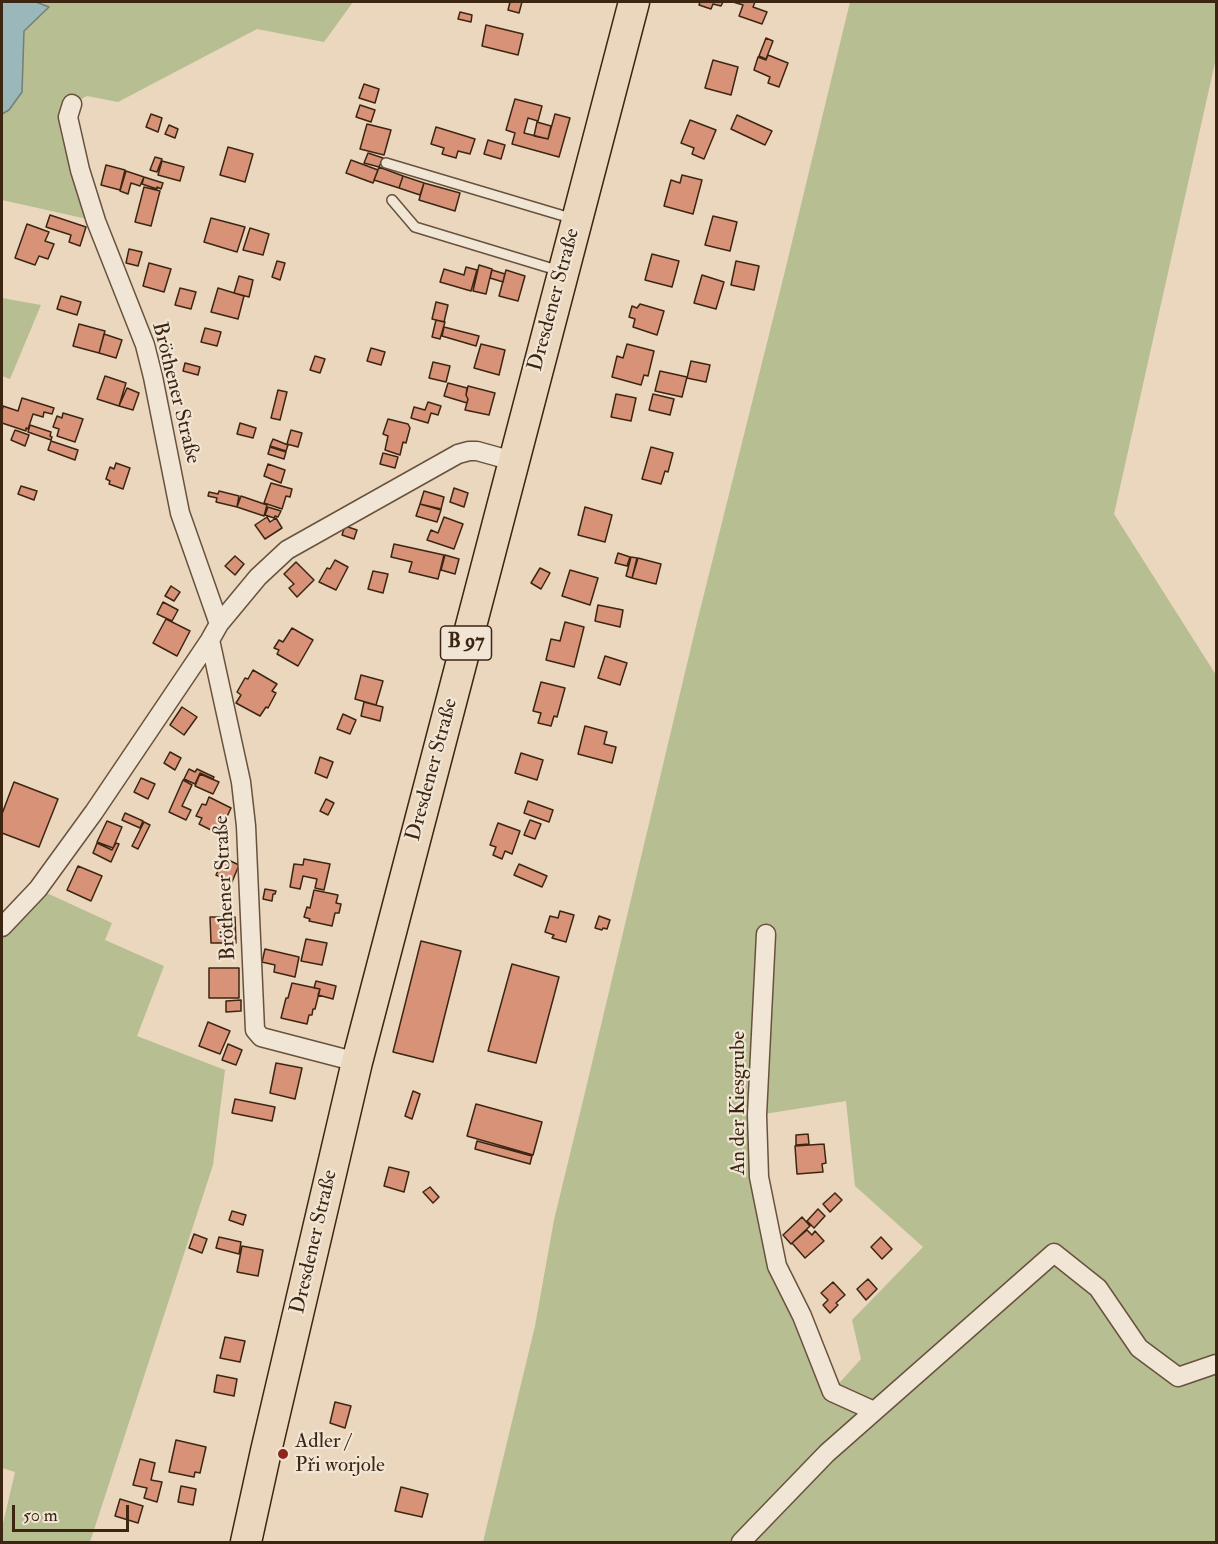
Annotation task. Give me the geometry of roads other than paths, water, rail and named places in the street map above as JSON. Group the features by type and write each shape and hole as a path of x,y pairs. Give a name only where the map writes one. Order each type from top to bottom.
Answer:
{"main road":[{"name":"Dresdener Straße","path":"246,1542 357,1062 634,2"}],"street":[{"name":"Bröthener Straße","path":"72,104 68,117 80,171 96,221 145,345 180,513 214,632 245,815 255,1030 261,1036 357,1062"},
{"path":"2,927 38,889 94,812 214,632 258,577 287,550 458,454 477,451 513,461"},
{"name":"An der Kiesgrube","path":"766,934 757,1115 759,1177 777,1266 802,1316 832,1392 874,1411"},
{"path":"741,1542 827,1453 1054,1253 1098,1288 1139,1348 1178,1377 1216,1364"}],"lane":[{"path":"386,163 576,219"},
{"path":"392,200 416,227 563,272"}],"water":[{"path":"2,2 36,2 49,7 24,31 22,92 9,110 2,114"}],"place":[{"name":"Adler / Při worjole","path":"283,1454"}]}
